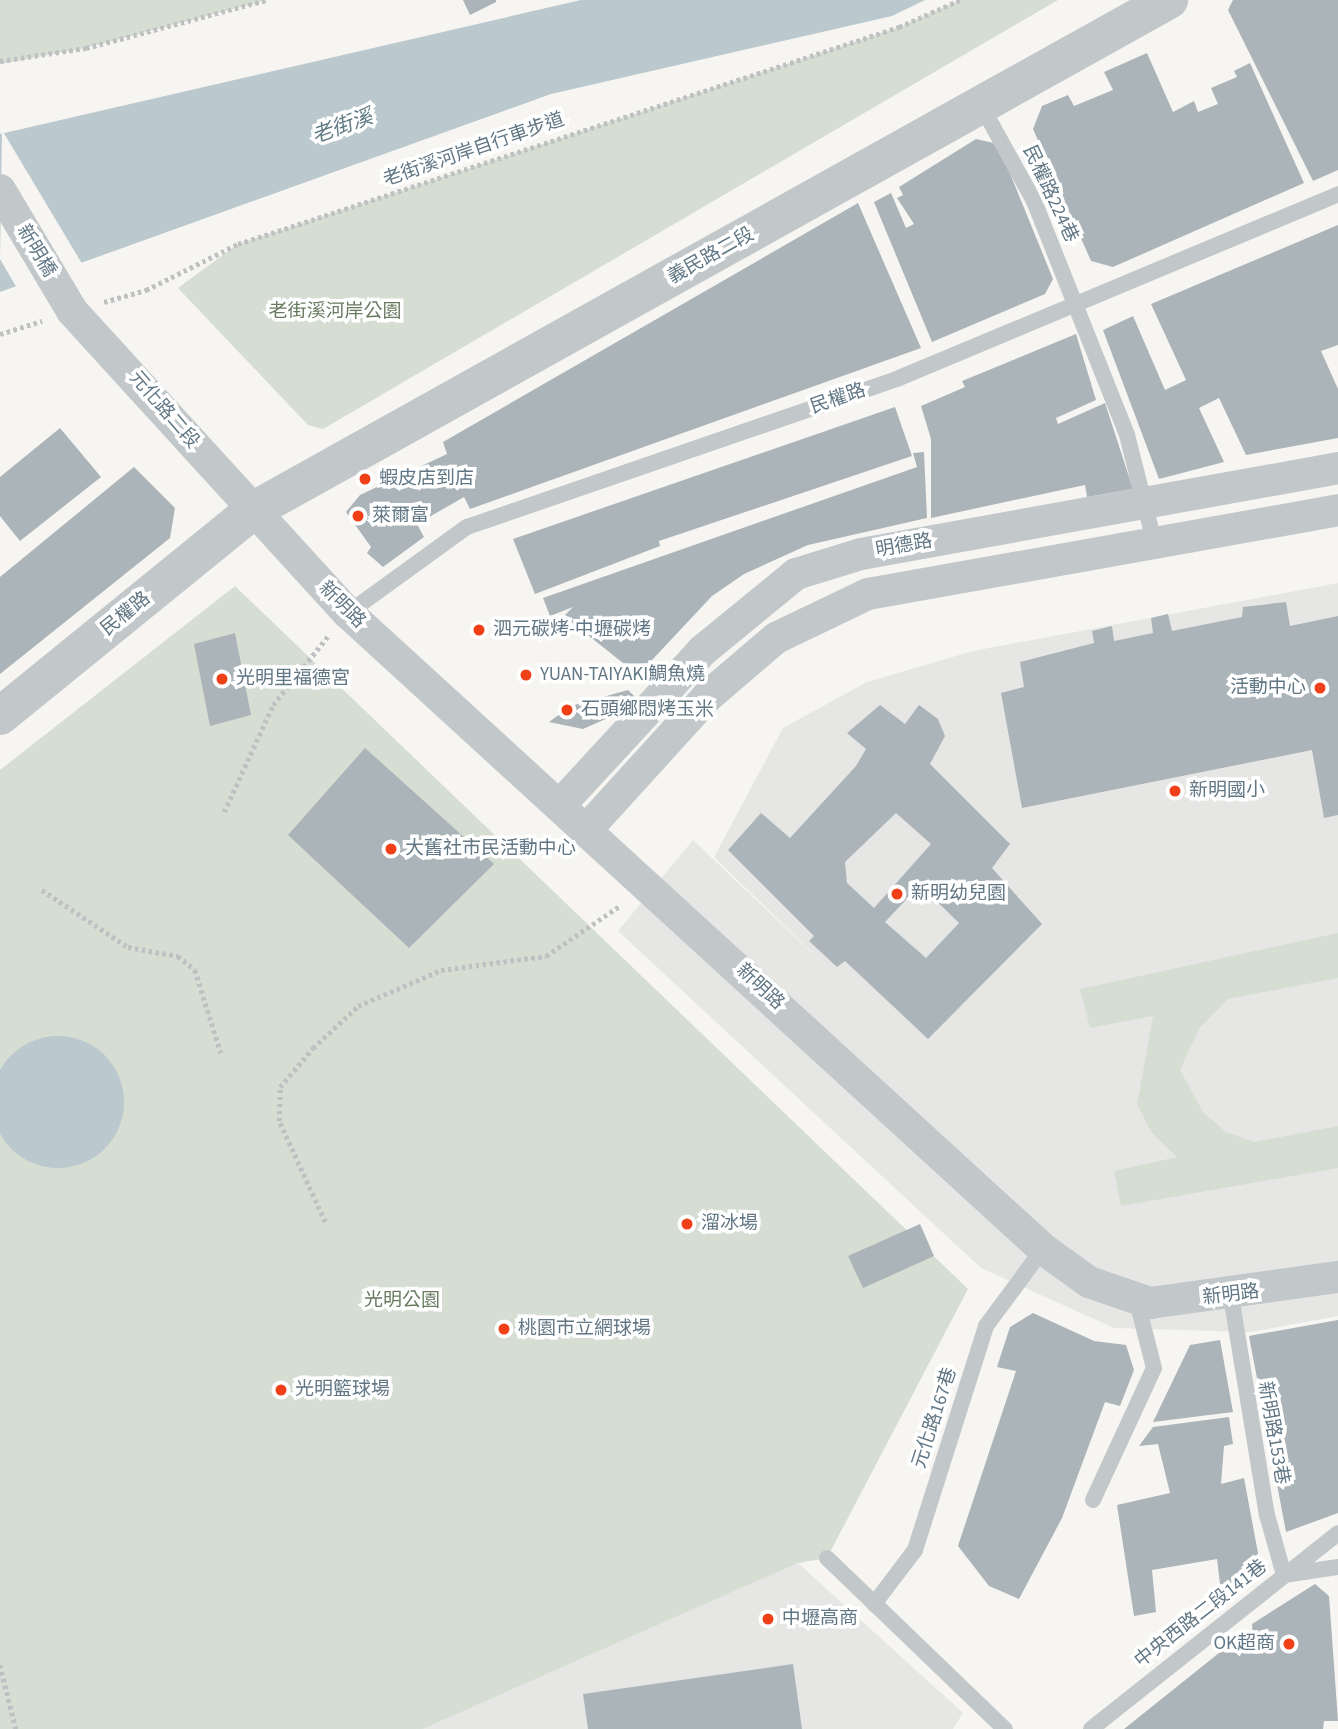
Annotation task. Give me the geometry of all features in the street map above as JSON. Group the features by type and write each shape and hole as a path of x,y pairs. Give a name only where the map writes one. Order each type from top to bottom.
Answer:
{"street":[{"name":"義民路二段","path":"252,511 1169,0"},
{"name":"新明橋","path":"0,190 72,312"},
{"name":"元化路二段","path":"72,312 252,511"},
{"name":"明德路","path":"561,804 702,651 796,574 861,554 1338,467"},
{"name":"明德路","path":"588,828 707,697 776,638 868,594 1338,510"},
{"name":"新明路","path":"252,511 348,613 588,828 1043,1249 1089,1282 1150,1303 1231,1296 1338,1277"},
{"name":"民權路","path":"0,716 252,511"}],"lane":[{"name":"民權路224巷","path":"981,105 1034,201 1128,435 1154,541"},
{"name":"民權路","path":"348,613 467,527 899,378 1338,194"},
{"name":"元化路167巷","path":"874,1604 915,1550 986,1326 1043,1249"},
{"name":"新明路153巷","path":"1231,1296 1267,1515 1284,1575"},
{"path":"1093,1500 1154,1368 1136,1298"},
{"name":"中央西路二段141巷","path":"1091,1729 1338,1533"},
{"path":"827,1558 1004,1729"},
{"path":"1284,1575 1338,1567"}],"path":[{"path":"0,61 86,48 267,0"},
{"name":"老街溪河岸自行車步道","path":"0,334 146,290 238,244 899,27 960,0"},
{"path":"225,812 272,705 348,613"},
{"path":"324,1222 279,1121 280,1087 313,1048 358,1006 441,970 546,956 649,884"},
{"path":"42,890 128,947 178,956 195,970 220,1052"},
{"path":"0,1665 16,1729"}],"shaded area":[{"path":"1338,583 1338,1316 1251,1332 1114,1328 981,1268 618,931 693,840 834,974 714,857 783,728 867,682 973,651"},
{"name":"中壢高商","path":"798,1563 963,1713 953,1729 423,1729"}],"green space":[{"path":"0,0 267,0 86,48 0,64"},
{"name":"老街溪河岸公園","path":"960,0 1058,0 323,429 308,425 178,288 238,244 899,27"},
{"name":"光明公園","path":"235,586 968,1289 827,1558 798,1563 423,1729 0,1729 0,770"},
{"path":"1338,933 1338,978 1228,999 1199,1029 1180,1070 1203,1112 1226,1132 1254,1142 1338,1126 1338,1168 1121,1206 1114,1171 1177,1157 1152,1133 1137,1105 1153,1016 1090,1028 1080,989"}],"water":[{"name":"老街溪","path":"581,0 925,0 892,16 551,94 0,292 0,134"},
{"path":"58,1036 83,1041 104,1056 119,1077 124,1102 119,1127 104,1148 83,1163 58,1168 33,1163 12,1148 -3,1127 -8,1102 -3,1077 12,1056 33,1041"}],"pier":[{"path":"2,130 84,267 18,290 0,259"}],"building":[{"path":"463,0 496,0 496,2 470,15"},
{"path":"1233,0 1338,0 1338,170 1313,181 1228,10"},
{"path":"1147,53 1173,112 1194,101 1198,112 1218,104 1211,88 1237,77 1234,71 1250,63 1304,183 1113,267 1091,261 1033,129 1042,106 1068,95 1074,106 1113,90 1104,72"},
{"path":"976,139 998,144 1053,279 1045,294 932,342 874,202 891,193 906,228 914,224 897,198 903,195 899,187"},
{"path":"858,203 921,348 470,509 464,497 417,524 424,537 383,567 367,553 371,547 346,512 360,495 447,454 443,442"},
{"path":"1338,225 1338,345 1321,351 1338,389 1338,438 1246,455 1219,398 1199,408 1224,462 1159,479 1103,330 1133,316 1165,390 1186,380 1151,304"},
{"path":"1076,334 1096,400 1056,418 1058,424 1105,403 1133,489 1087,497 1085,485 931,518 931,439 921,406 965,387 962,381"},
{"path":"895,407 912,456 659,541 660,546 535,594 513,539"},
{"path":"60,428 101,477 20,541 0,516 0,477"},
{"path":"924,452 927,518 808,545 744,574 712,596 638,675 564,616 573,607 550,616 543,598 917,467 913,453"},
{"path":"134,467 175,508 170,538 0,674 0,577"},
{"path":"1286,602 1290,626 1338,616 1338,815 1324,818 1312,750 1022,808 1001,693 1024,687 1020,662 1094,643 1092,631 1112,626 1114,641 1153,633 1151,618 1168,614 1172,631 1242,617 1243,607"},
{"name":"光明里福德宮","path":"235,633 251,715 210,726 194,644"},
{"path":"628,690 635,697 619,713 583,729 549,722 571,706"},
{"path":"880,705 905,724 919,705 938,719 945,736 930,764 1010,844 992,868 1042,924 928,1039 845,961 837,967 809,941 814,936 728,850 761,813 790,838 856,766 866,749 847,733","holes":["896,813 931,844 874,908 847,883 845,862","920,885 959,923 926,958 885,922"]},
{"name":"大舊社市民活動中心","path":"365,748 494,864 409,948 288,835"},
{"path":"920,1224 934,1256 863,1288 848,1256"},
{"path":"1033,1313 1094,1341 1126,1345 1134,1370 1120,1406 1105,1402 1062,1518 1019,1599 989,1586 958,1546 1016,1371 997,1367 1010,1327"},
{"path":"1338,1320 1338,1513 1286,1532 1249,1336"},
{"path":"1220,1340 1233,1412 1153,1422 1190,1345"},
{"path":"1229,1417 1233,1444 1224,1446 1221,1484 1244,1478 1261,1569 1239,1573 1241,1583 1220,1584 1217,1559 1152,1570 1156,1612 1134,1616 1117,1505 1170,1493 1158,1444 1139,1446 1153,1427"},
{"path":"1315,1584 1329,1596 1338,1721 1324,1721 1323,1729 1124,1729 1239,1637 1253,1636 1252,1624"},
{"path":"793,1664 802,1729 588,1729 583,1694"}],"place":[{"name":"蝦皮店到店","path":"365,479"},
{"name":"萊爾富","path":"358,516"},
{"name":"泗元碳烤-中壢碳烤","path":"479,630"},
{"name":"YUAN-TAIYAKI鯛魚燒","path":"526,675"},
{"name":"光明里福德宮","path":"222,679"},
{"name":"活動中心","path":"1320,688"},
{"name":"石頭鄉悶烤玉米","path":"567,710"},
{"name":"新明國小","path":"1175,791"},
{"name":"大舊社市民活動中心","path":"391,849"},
{"name":"新明幼兒園","path":"897,894"},
{"name":"溜冰場","path":"687,1224"},
{"name":"桃園市立網球場","path":"504,1329"},
{"name":"光明籃球場","path":"281,1390"},
{"name":"中壢高商","path":"768,1619"},
{"name":"OK超商","path":"1289,1644"}]}
